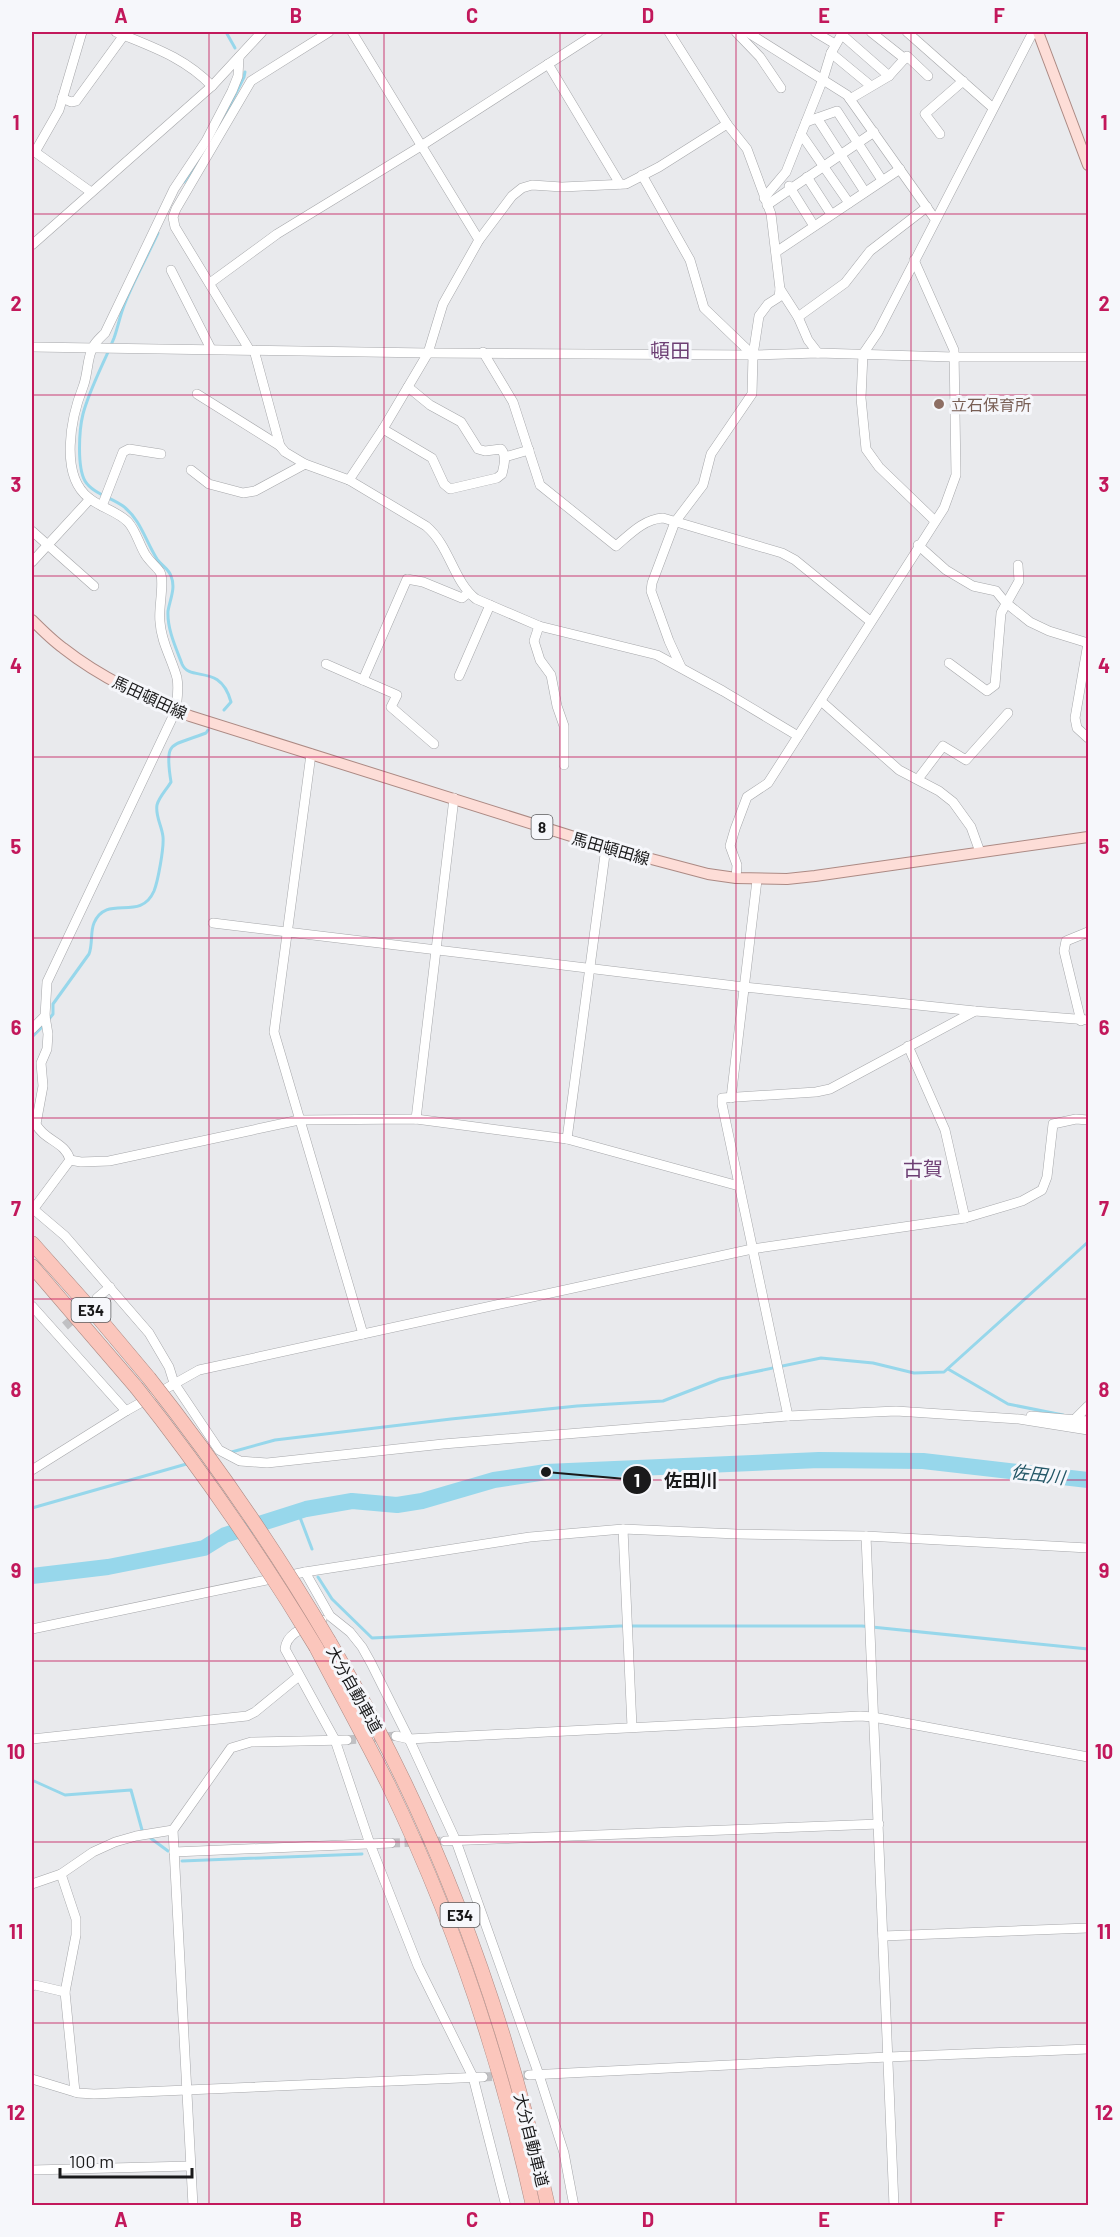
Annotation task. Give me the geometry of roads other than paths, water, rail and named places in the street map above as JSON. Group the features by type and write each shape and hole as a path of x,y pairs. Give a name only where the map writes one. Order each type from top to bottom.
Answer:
{"highway":[{"name":"大分自動車道","path":"32,1243 149,1378 233,1489 329,1641 376,1725 403,1780 481,1969 509,2053 548,2205"},
{"name":"大分自動車道","path":"32,1266 136,1387 219,1497 316,1647 384,1777 430,1878 494,2056 532,2205"}],"main road":[{"path":"1038,32 1089,165"},
{"name":"馬田頓田線","path":"32,620 63,648 103,674 140,695 176,710 606,848 708,874 757,880 815,876 1089,837"}],"street":[{"path":"82,32 59,110 35,152 91,192"},
{"path":"32,245 212,86 262,32"},
{"path":"280,446 251,349 175,227 173,217 251,81 329,32"},
{"path":"352,32 479,240"},
{"path":"210,283 277,234 421,146 598,32"},
{"path":"669,32 727,124 747,149 771,214 780,289 779,297 768,304 759,316 753,355 752,394 711,453 703,485 675,522 652,583 651,591 681,668"},
{"path":"736,32 760,57 781,88"},
{"path":"747,32 850,99 935,219"},
{"path":"815,32 837,39 889,76"},
{"path":"871,32 904,59"},
{"path":"908,32 993,108"},
{"path":"935,521 879,467 866,449 861,398 863,354 878,332 1033,32"},
{"path":"62,98 71,102 76,101 120,33 183,60 212,86"},
{"path":"766,202 783,176 823,80 837,39"},
{"path":"837,39 871,86"},
{"path":"850,99 889,76 907,56 928,76"},
{"path":"70,1160 66,1149 40,1131 36,1124 43,1086 41,1063 47,1049 45,1020 47,982 176,710 178,693 177,678 166,650 160,624 162,581 160,572 144,552 130,524 104,500 90,499 81,490 74,477 71,446 76,406 96,347 105,333 174,189 206,141 232,91 238,76 239,57"},
{"path":"548,64 620,184"},
{"path":"940,134 925,114 963,81"},
{"path":"806,122 837,111 882,180"},
{"path":"817,118 865,192"},
{"path":"350,480 428,353 443,304 479,240 512,196 522,188 532,185 562,187 626,184 659,167 727,124"},
{"path":"766,202 790,189 874,132"},
{"path":"801,134 849,203"},
{"path":"776,252 900,169"},
{"path":"642,175 690,260 704,308 753,355"},
{"path":"783,176 814,226"},
{"path":"807,177 831,214"},
{"path":"798,317 845,283 870,251 927,207"},
{"path":"736,878 737,864 730,846 747,797 768,783 944,507 956,475 954,350 914,260"},
{"path":"171,270 211,349"},
{"path":"780,289 798,317 808,340 818,353"},
{"path":"32,347 428,353 753,355 818,353 953,357 1089,357"},
{"path":"483,352 513,402 540,485 616,546 633,531 653,519 663,518 782,553 795,560 870,621"},
{"path":"383,429 432,458 444,484 450,489 500,476 505,457 503,451 499,448 485,451 478,449 461,422 430,405 408,387"},
{"path":"197,394 305,464 350,480 426,526 436,535 468,593 476,599 539,626 631,647 657,656 798,736"},
{"path":"104,500 123,452 129,449 161,454"},
{"path":"505,457 529,450"},
{"path":"192,470 208,484 243,493 255,491 305,464"},
{"path":"32,562 90,499"},
{"path":"32,531 94,586"},
{"path":"918,545 946,570 973,586 996,591 1005,602 1030,622 1049,632 1088,643 1075,718 1077,728 1089,738"},
{"path":"949,663 987,691 995,685 1001,613 1018,581 1018,565"},
{"path":"363,680 407,579 423,582 462,598 468,593"},
{"path":"459,676 490,605"},
{"path":"539,626 534,641 540,660 551,675 557,706 564,726 564,765"},
{"path":"326,664 397,695 391,707 434,744"},
{"path":"821,701 899,770 918,779 953,802 971,827 980,852"},
{"path":"918,779 943,746 966,760 1008,713"},
{"path":"310,754 274,1032 363,1334"},
{"path":"416,1119 454,798"},
{"path":"567,1138 606,848"},
{"path":"730,1098 757,880"},
{"path":"213,923 744,987 1085,1020 1064,951 1066,941 1089,932"},
{"path":"788,1416 722,1098 816,1092 830,1089 975,1011"},
{"path":"32,1029 45,1020"},
{"path":"908,1046 945,1130 965,1218"},
{"path":"70,1160 109,1161 299,1120 416,1119 567,1138 739,1186"},
{"path":"32,1470 126,1411 199,1370 752,1249 965,1218 1022,1201 1042,1190 1047,1177 1053,1124 1076,1119 1089,1120"},
{"path":"70,1160 32,1210 65,1236 111,1287 149,1333 169,1367 174,1383 219,1450 240,1461 255,1464 454,1443 788,1416 896,1411 1010,1419 1089,1430"},
{"path":"97,1298 111,1287"},
{"path":"32,1306 126,1411"},
{"path":"57,1333 65,1326"},
{"path":"1074,1420 1085,1409"},
{"path":"1010,1419 1030,1416 1089,1421"},
{"path":"622,1529 632,1727"},
{"path":"32,1629 305,1572 530,1537 622,1529 866,1536 1089,1548"},
{"path":"866,1536 894,2205"},
{"path":"305,1572 330,1616 350,1632 362,1647 410,1739 456,1841 534,2075 564,2153 574,2205"},
{"path":"330,1616 292,1634 286,1642 285,1649 298,1676 336,1740 370,1844 418,1966 478,2077 506,2205"},
{"path":"32,1739 247,1716 298,1676"},
{"path":"396,1736 410,1739 873,1717 1089,1757"},
{"path":"193,2205 173,1830 231,1748 251,1742 347,1740"},
{"path":"445,1841 879,1824"},
{"path":"32,1884 61,1874 93,1852 116,1842 135,1836 173,1830"},
{"path":"174,1852 391,1843"},
{"path":"61,1874 76,1919 76,1935 64,1992 75,2092"},
{"path":"884,1936 1089,1928"},
{"path":"32,1986 64,1992"},
{"path":"534,2075 1089,2049"},
{"path":"32,2079 75,2092 94,2094 478,2077"},
{"path":"32,2170 190,2166"}],"waterway":[{"path":"226,32 235,48"},
{"path":"218,129 245,72"},
{"path":"184,182 204,153"},
{"path":"158,233 129,294 114,338 86,404 80,429 82,475 88,485 129,512 157,559 167,569 173,585 168,611 169,625 182,664 191,672 213,677 220,682 231,702 224,710"},
{"path":"49,1019 53,1014 53,1004 89,954 94,923 100,914 115,908 141,905 154,891 163,842 157,805 171,782 170,751 178,743 206,733 208,730"},
{"path":"32,1037 45,1024"},
{"path":"228,1453 275,1440 577,1406 663,1401 720,1379 821,1358 873,1363 914,1373 944,1372 1088,1242"},
{"path":"948,1369 1008,1404 1063,1415"},
{"name":"佐田川","path":"32,1576 108,1567 204,1548 225,1535 306,1509 352,1501 397,1505 422,1501 494,1480 546,1472 819,1460 923,1461 1088,1480"},
{"path":"32,1508 190,1463"},
{"path":"298,1512 312,1549"},
{"path":"318,1577 332,1599 372,1638 620,1626 862,1626 1088,1649"},
{"path":"34,1781 65,1795 131,1790 142,1830"},
{"path":"149,1837 168,1851"},
{"path":"182,1861 362,1854"}],"tunnel":[{"path":"65,1326 90,1304"},
{"path":"347,1740 396,1736"},
{"path":"391,1843 445,1841"},
{"path":"483,2077 529,2075"}],"place":[{"name":"立石保育所","path":"939,404"},
{"name":"佐田川","path":"546,1472"}],"district":[{"name":"頓田","path":"670,350"},
{"name":"古賀","path":"923,1168"}]}
